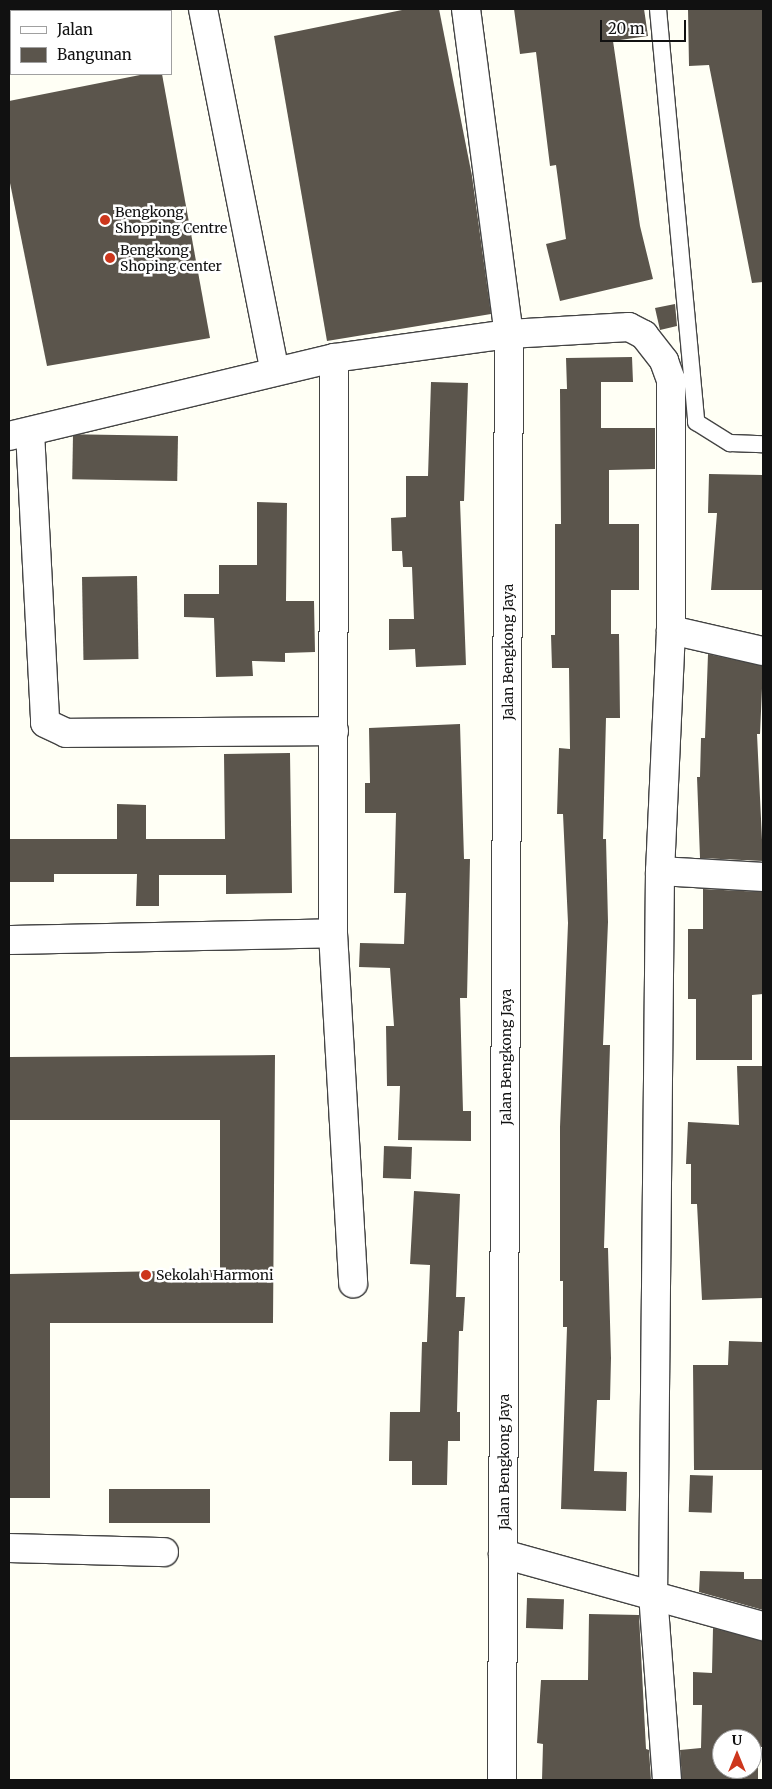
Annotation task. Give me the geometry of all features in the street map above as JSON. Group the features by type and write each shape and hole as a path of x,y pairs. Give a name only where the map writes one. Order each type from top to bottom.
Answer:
{"street":[{"path":"202,9 275,371"},
{"name":"Jalan Bengkong Jaya","path":"466,9 509,334 502,1780"},
{"path":"334,731 66,734 45,724 14,433 334,358 509,334 630,327 644,335 664,361 671,380 671,630 660,871 654,1594 667,1780"},
{"path":"334,358 333,933 353,1283"},
{"path":"671,630 763,651"},
{"path":"660,871 763,877"},
{"path":"9,940 333,933"},
{"path":"9,1548 164,1552"},
{"path":"503,1554 654,1594 763,1626"}],"lane":[{"path":"658,9 696,422 730,443 763,444"}],"building":[{"path":"407,9 439,9 472,176 491,314 327,341 274,36"},
{"path":"514,9 644,9 648,36 613,41 640,226 653,279 560,301 546,244 566,239 556,165 550,166 536,52 520,54"},
{"path":"688,9 763,9 763,282 752,283 709,65 689,66"},
{"name":"Bengkong Shoping center","path":"140,75 162,75 210,338 47,366 9,178 9,101"},
{"path":"675,304 677,326 660,330 655,308"},
{"path":"632,357 633,382 601,382 601,428 655,428 655,469 609,470 609,524 639,524 639,590 611,590 611,634 619,634 620,718 606,718 603,839 606,839 608,922 603,1045 610,1045 604,1248 608,1248 611,1358 610,1400 597,1400 594,1471 627,1472 626,1511 561,1509 567,1327 563,1327 563,1281 560,1281 560,1127 568,923 563,814 557,814 559,748 570,749 569,668 552,668 551,635 555,635 555,524 561,524 560,389 567,389 566,358"},
{"path":"431,382 468,383 464,501 460,501 466,665 416,667 415,649 389,650 389,619 414,619 412,567 403,567 402,551 392,551 391,518 406,517 406,476 428,476"},
{"path":"73,434 178,436 177,481 72,479"},
{"path":"709,474 763,475 762,590 711,590 717,513 708,513"},
{"path":"257,502 287,503 286,601 314,601 315,652 285,653 285,662 252,661 253,676 216,677 214,618 184,617 184,594 219,594 219,565 257,565"},
{"path":"137,576 138,659 83,660 82,577"},
{"path":"708,654 763,666 760,734 757,734 763,861 700,858 697,777 700,777 701,738 705,738"},
{"path":"460,724 464,859 470,859 467,998 460,998 463,1111 471,1111 471,1141 398,1140 400,1086 387,1086 386,1026 394,1026 390,968 359,967 360,943 404,944 406,893 394,893 396,813 365,813 365,783 370,783 369,728"},
{"path":"290,753 292,893 226,894 226,875 159,875 159,906 136,906 137,874 54,874 54,882 9,882 9,839 117,839 117,804 146,805 146,839 225,839 224,754"},
{"path":"703,889 763,892 763,994 752,995 752,1060 696,1060 696,999 688,999 688,929 703,929"},
{"path":"275,1055 273,1323 50,1323 50,1498 9,1498 9,1274 220,1270 220,1120 9,1120 9,1057"},
{"path":"737,1066 763,1066 763,1298 702,1300 697,1204 691,1204 691,1164 686,1164 688,1122 739,1125"},
{"path":"384,1146 412,1147 411,1179 383,1178"},
{"path":"414,1191 460,1194 456,1297 465,1297 463,1331 459,1331 457,1412 460,1412 460,1441 448,1441 447,1485 412,1485 412,1461 389,1461 390,1412 420,1412 422,1342 427,1342 430,1265 410,1264"},
{"path":"729,1341 763,1342 763,1470 694,1470 693,1365 728,1365"},
{"path":"690,1475 713,1476 712,1513 689,1512"},
{"path":"109,1489 210,1489 210,1523 109,1523"},
{"path":"700,1571 744,1572 744,1579 763,1579 763,1610 699,1592"},
{"path":"527,1598 564,1599 563,1629 526,1628"},
{"path":"589,1614 639,1615 646,1749 649,1750 651,1780 542,1780 543,1744 537,1743 541,1680 588,1680"},
{"path":"713,1628 763,1641 763,1747 762,1729 712,1729 712,1779 758,1780 682,1780 680,1750 701,1748 702,1705 693,1705 693,1672 712,1673"}],"place":[{"name":"Bengkong Shopping Centre","path":"105,220"},
{"name":"Bengkong Shoping center","path":"110,258"},
{"name":"Sekolah Harmoni","path":"146,1275"}]}
